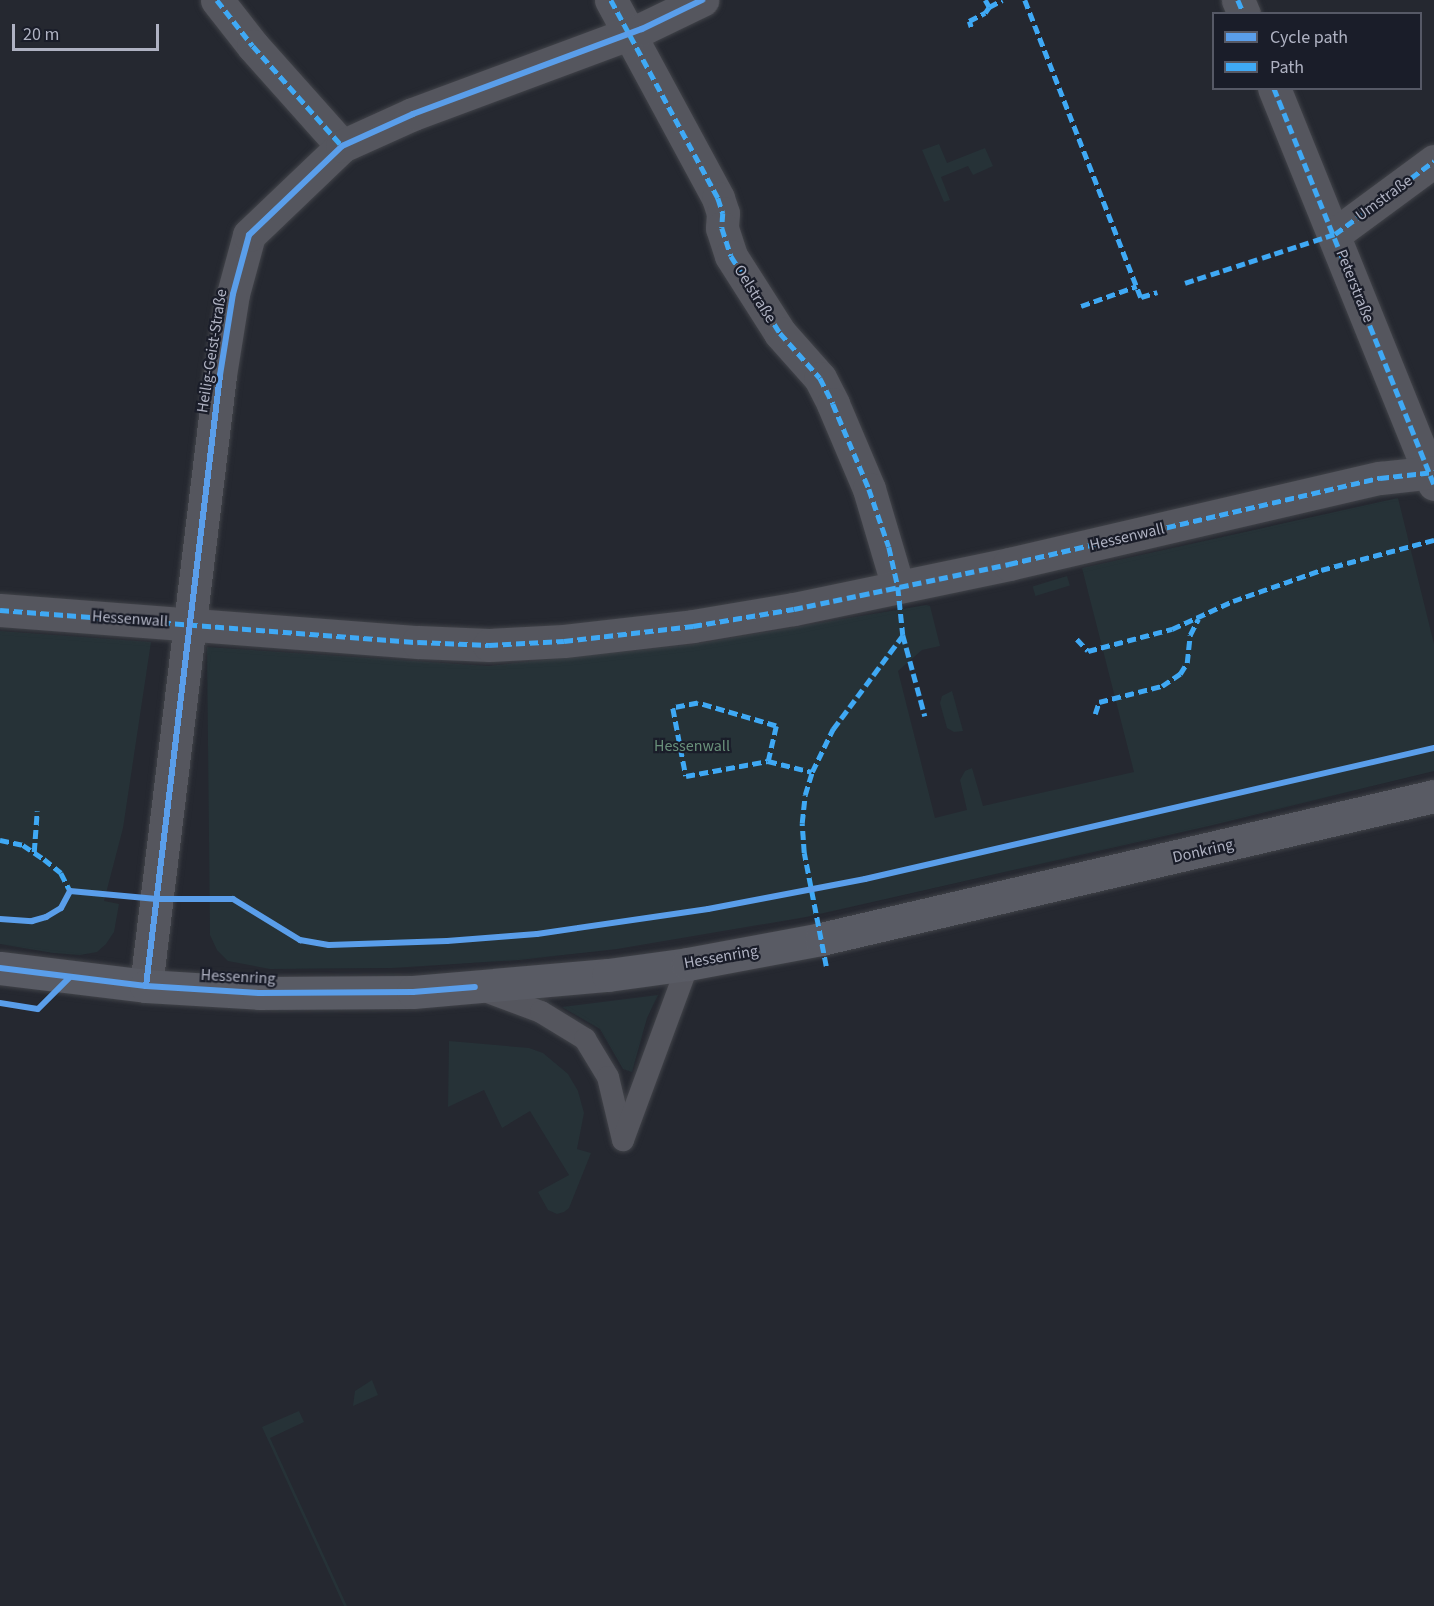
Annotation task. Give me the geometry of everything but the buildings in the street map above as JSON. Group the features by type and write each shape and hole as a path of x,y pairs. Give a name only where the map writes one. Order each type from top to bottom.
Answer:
{"main road":[{"name":"Donkring","path":"971,905 1434,796"},
{"name":"Hessenring","path":"0,968 146,986 271,993 413,992 608,975 688,963 821,939 971,905"}],"street":[{"path":"217,0 253,46 342,146"},
{"name":"Oelstraße","path":"611,0 718,198 723,213 724,236 731,256 780,333 820,378 833,404 869,489 898,587"},
{"name":"Heilig-Geist-Straße","path":"146,986 219,375 233,294 249,235 342,146 412,114 629,34 702,0"},
{"name":"Peterstraße","path":"1276,90 1432,476"},
{"name":"Umstraße","path":"1335,234 1434,162"},
{"name":"Hessenwall","path":"0,610 418,642 510,644 600,638 693,626 794,609 1380,478 1432,476"}],"lane":[{"path":"475,987 541,1012 585,1040 608,1077 623,1140 688,963"}],"green space":[{"path":"939,144 947,163 985,148 993,166 973,175 968,166 941,177 950,200 944,202 922,150"},
{"path":"1398,498 1434,644 1434,771 1213,825 806,917 617,949 519,960 392,968 270,969 228,961 217,950 210,935 207,647 488,666 695,644 926,605 930,606 940,646 922,650 898,671 935,818 967,810 960,780 965,771 972,768 983,806 1134,772 1082,568"},
{"path":"1067,576 1070,586 1035,596 1033,587"},
{"path":"0,631 151,642 123,828 104,901 119,904 114,932 97,952 80,955 53,953 0,944"},
{"path":"952,691 963,731 954,732 947,728 940,703 942,696"},
{"path":"658,995 647,1018 632,1072 623,1069 600,1029 562,1007"},
{"path":"449,1041 529,1048 543,1053 568,1074 578,1091 584,1113 577,1149 591,1153 569,1208 564,1212 557,1214 548,1210 538,1192 569,1175 530,1111 502,1128 484,1090 448,1107"},
{"path":"372,1380 378,1395 353,1406 355,1391"},
{"path":"299,1411 304,1422 270,1438 347,1606 344,1606 262,1427"}],"marked path":[{"path":"217,0 253,46 342,146"},
{"path":"611,0 718,198 723,213 722,228 731,256 780,333 820,378 833,404 869,489 889,547 898,587 903,635 925,716"},
{"path":"971,27 969,21 985,13 989,7 985,0"},
{"path":"989,7 1002,0"},
{"path":"1025,0 1141,297 1157,292"},
{"path":"1238,0 1243,12"},
{"path":"1275,90 1434,484"},
{"path":"1185,283 1335,234 1434,161"},
{"path":"1081,306 1137,286"},
{"path":"0,610 418,642 489,645 564,641 693,626 794,609 1009,564 1380,478 1434,472"},
{"path":"1077,639 1088,651 1172,629 1233,601 1321,570 1434,540"},
{"path":"1095,714 1099,702 1162,686 1180,674 1187,663 1190,635 1198,619"},
{"path":"826,966 804,853 802,823 805,795 812,772 833,729 903,635"},
{"path":"768,761 776,726 698,703 673,708 686,776 768,761 812,772"},
{"path":"34,852 37,811"},
{"path":"0,840 23,845 44,859 61,873 70,891"}],"cycle path":[{"path":"146,986 220,375 233,294 249,235 342,146 413,114 642,29 702,0"},
{"path":"0,919 32,921 46,917 61,908 70,891 157,899 233,899 300,940 329,945 447,941 537,934 708,909 865,879 1434,748"},
{"path":"0,968 146,986 259,993 413,992 475,987"},
{"path":"0,1003 38,1009 69,978"}]}
